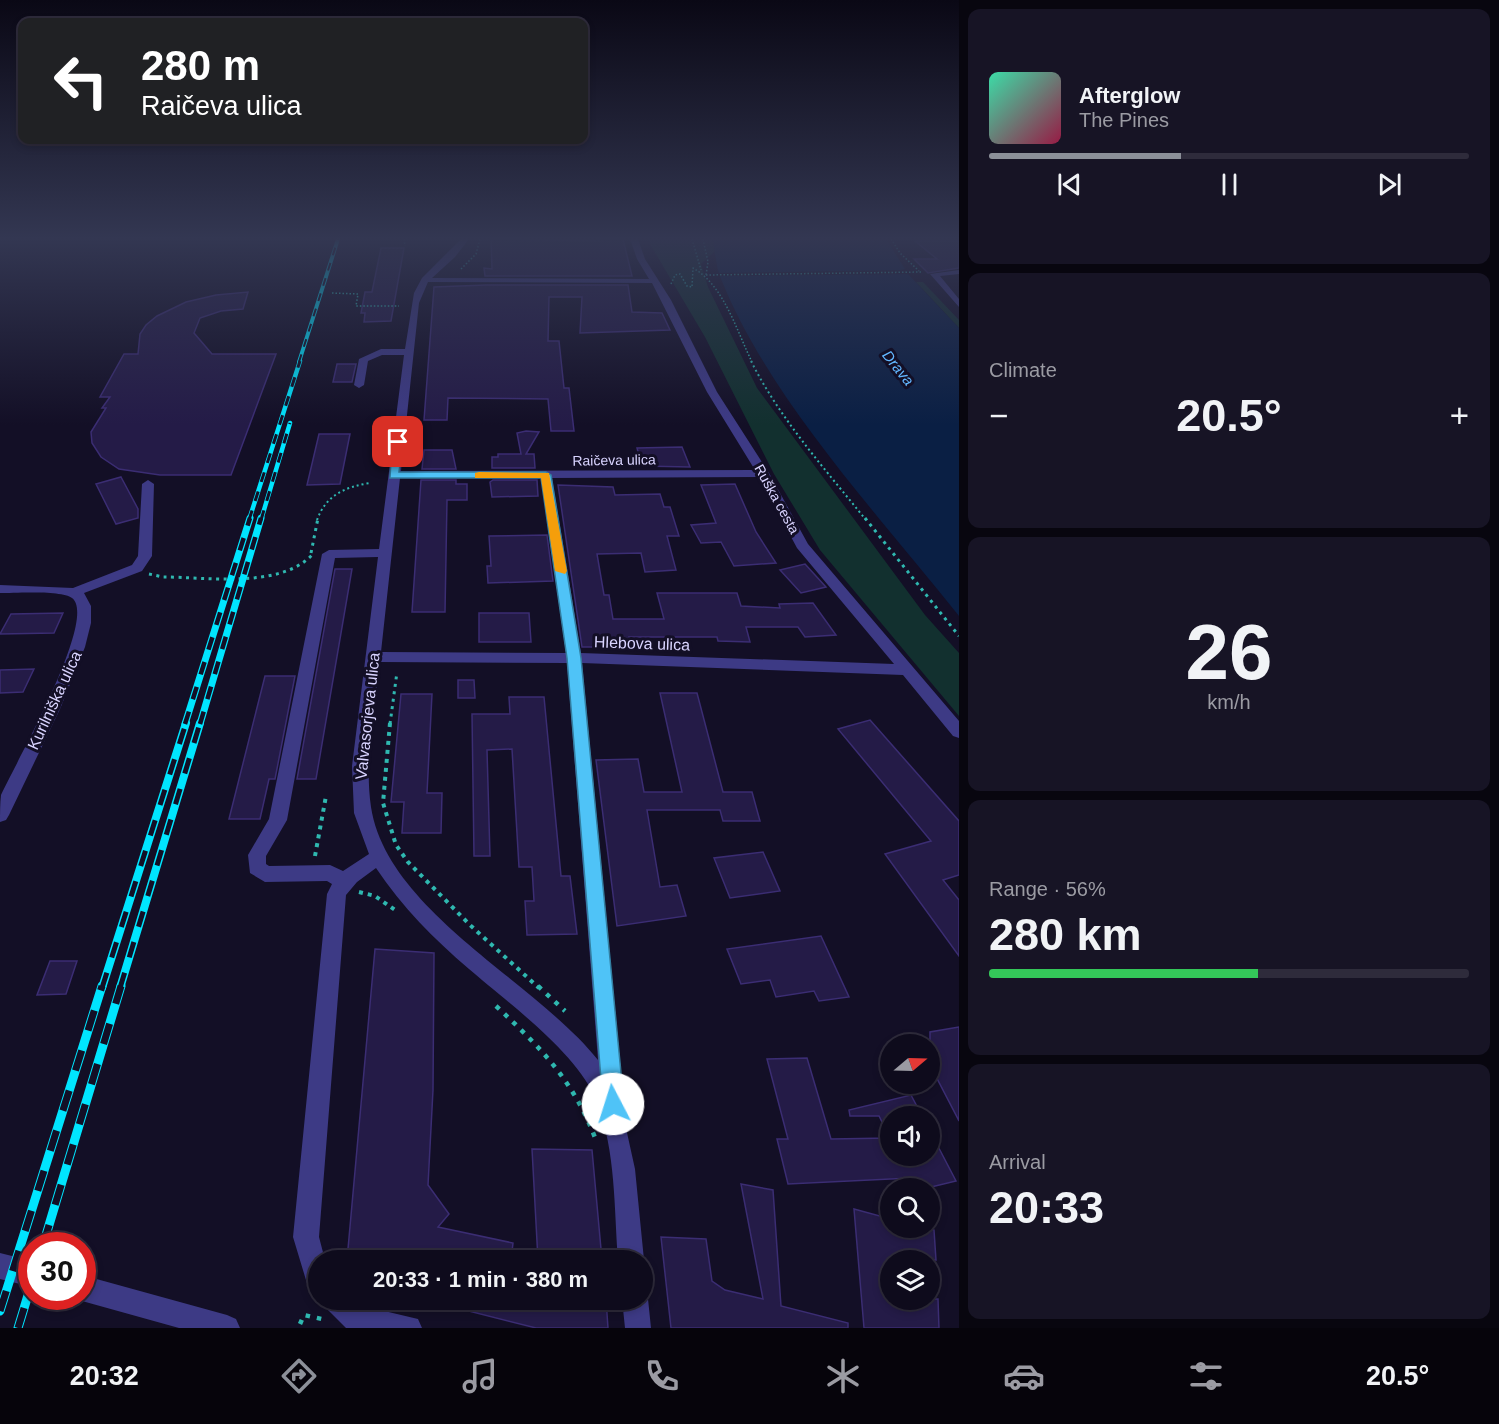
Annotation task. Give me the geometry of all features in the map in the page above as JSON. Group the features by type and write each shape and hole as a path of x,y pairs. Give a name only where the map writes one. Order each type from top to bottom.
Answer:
{"street":[{"name":"Valvasorjeva ulica","path":"416,301 360,766 360,797 367,830 388,872 419,910 542,1018 581,1057 599,1081 615,1127 630,1250"},
{"name":"Ruška cesta","path":"667,301 712,392 763,473 802,545 909,669 959,732"},
{"path":"359,385 364,359 381,352 408,352"},
{"name":"Raičeva ulica","path":"394,476 763,473"},
{"path":"546,475 574,658 615,1127"},
{"path":"0,589 70,591 137,568 145,555 148,484"},
{"path":"343,881 330,873 266,874 257,867 256,855 278,820 329,554 385,553"},
{"name":"Kurilniška ulica","path":"0,815 78,651 86,614 84,604 70,591"},
{"name":"Hlebova ulica","path":"373,657 574,658 909,669"},
{"path":"310,1250 306,1237 336,907 343,881 381,857"},
{"path":"0,1266 18,1270"},
{"path":"96,1292 227,1328"},
{"path":"334,1310 352,1317 408,1328"},
{"path":"636,1310 638,1328"}],"path":[{"path":"357,301 356,306 399,306"},
{"path":"722,301 763,384 802,440 959,636"},
{"path":"137,568 157,577 267,576 294,571 311,555 315,524 328,497 342,488 370,483"},
{"path":"311,555 329,554"},
{"path":"398,666 385,759 383,803 396,845 408,862 470,925 567,1013"},
{"path":"322,861 314,860 326,796"},
{"path":"353,901 358,892 366,892 404,918"},
{"path":"492,1002 552,1060 573,1086 600,1153"},
{"path":"300,1324 304,1315 326,1310"}],"green space":[{"path":"684,301 715,301 757,388 925,615 959,653 959,716 820,550 774,474 705,337"},
{"path":"934,301 941,301 959,320 959,328"}],"water":[{"name":"Drava","path":"731,301 933,301 959,328 959,616 828,455 796,412 742,324"}],"building":[{"path":"245,301 243,309 221,311 200,318 194,333 212,354 276,354 231,475 160,475 119,469 101,457 92,443 91,432 110,397 100,397 124,354 138,354 140,334 146,325 157,316 186,302"},
{"path":"363,301 395,301 391,321 364,322 365,313 361,313"},
{"path":"433,301 549,301 548,341 559,341 564,388 569,388 574,431 551,431 548,399 448,398 447,420 424,420"},
{"path":"582,301 630,301 632,312 662,313 670,330 580,333"},
{"path":"337,364 356,364 352,382 333,382"},
{"path":"539,432 526,454 534,454 535,468 492,468 492,457 498,457 498,454 521,454 517,433"},
{"path":"319,434 350,434 340,484 307,485"},
{"path":"682,447 690,467 642,466 637,448"},
{"path":"424,450 452,450 456,469 422,469"},
{"path":"121,477 138,509 138,518 116,524 96,484"},
{"path":"421,480 456,480 456,484 467,484 467,500 447,500 445,612 412,612"},
{"path":"493,480 537,480 538,496 492,497 490,482"},
{"path":"735,484 756,532 776,563 734,566 721,542 701,543 691,525 716,523 701,485"},
{"path":"558,485 613,487 615,495 660,494 664,507 670,507 679,536 667,536 676,570 645,572 641,553 597,554 604,595 609,595 613,619 664,619 657,593 737,593 741,606 780,608 779,604 813,603 836,635 805,637 798,627 746,627 750,642 718,641 717,637 629,637 631,647 582,647"},
{"path":"547,535 553,581 488,583 487,566 491,566 489,536"},
{"path":"805,564 826,587 801,593 780,570"},
{"path":"335,569 352,569 316,779 297,779"},
{"path":"63,613 54,633 0,634 11,614"},
{"path":"479,613 529,613 531,642 479,642"},
{"path":"34,669 23,692 0,693 0,670"},
{"path":"265,676 295,676 275,779 269,779 260,819 229,819"},
{"path":"458,680 474,680 475,698 458,698"},
{"path":"660,693 697,693 723,792 752,792 760,821 723,821 720,810 647,810 660,887 677,885 686,916 617,926 596,760 638,759 644,792 682,792"},
{"path":"401,694 432,694 427,793 442,793 441,833 402,833 404,802 391,802"},
{"path":"509,697 544,697 561,876 570,876 577,934 527,935 525,901 534,901 532,867 519,867 512,749 487,750 490,856 474,856 472,714 510,714"},
{"path":"870,720 959,821 959,875 943,880 959,900 959,956 885,854 931,841 838,729"},
{"path":"763,852 780,891 730,898 714,858"},
{"path":"821,936 849,997 819,1001 814,991 776,997 770,980 741,984 727,949"},
{"path":"375,949 434,953 433,1090 428,1185 449,1214 438,1227 513,1243 512,1250 348,1250"},
{"path":"50,961 77,961 66,994 37,995"},
{"path":"959,1027 959,1121 940,1084 940,1034 930,1034 930,1032"},
{"path":"807,1058 831,1139 880,1138 880,1166 940,1166 940,1150 956,1181 940,1185 940,1178 880,1178 788,1184 777,1139 788,1139 767,1059"},
{"path":"911,1095 917,1106 880,1106 880,1118 879,1116 850,1116 849,1110"},
{"path":"532,1149 592,1150 601,1250 537,1250"},
{"path":"741,1184 773,1190 781,1306 848,1323 848,1328 671,1328 661,1237 706,1239 712,1281 725,1290 763,1299"},
{"path":"854,1209 880,1216 880,1238 935,1238 935,1250 880,1250 880,1310 938,1310 939,1328 864,1328"},
{"path":"465,1310 607,1310 608,1328 536,1328"}],"railway":[{"path":"299,362 318,301"},
{"path":"249,520 300,361"},
{"path":"261,520 290,423"},
{"path":"185,724 250,518"},
{"path":"200,724 261,518"},
{"path":"102,988 186,723"},
{"path":"120,988 200,723"},
{"path":"0,1311 102,986"},
{"path":"47,1232 121,986"},
{"path":"18,1328 23,1310"}],"slow traffic":[{"path":"479,475 546,475 561,571"}],"route":[{"path":"398,442 394,476 546,475 574,658 613,1104"}]}
